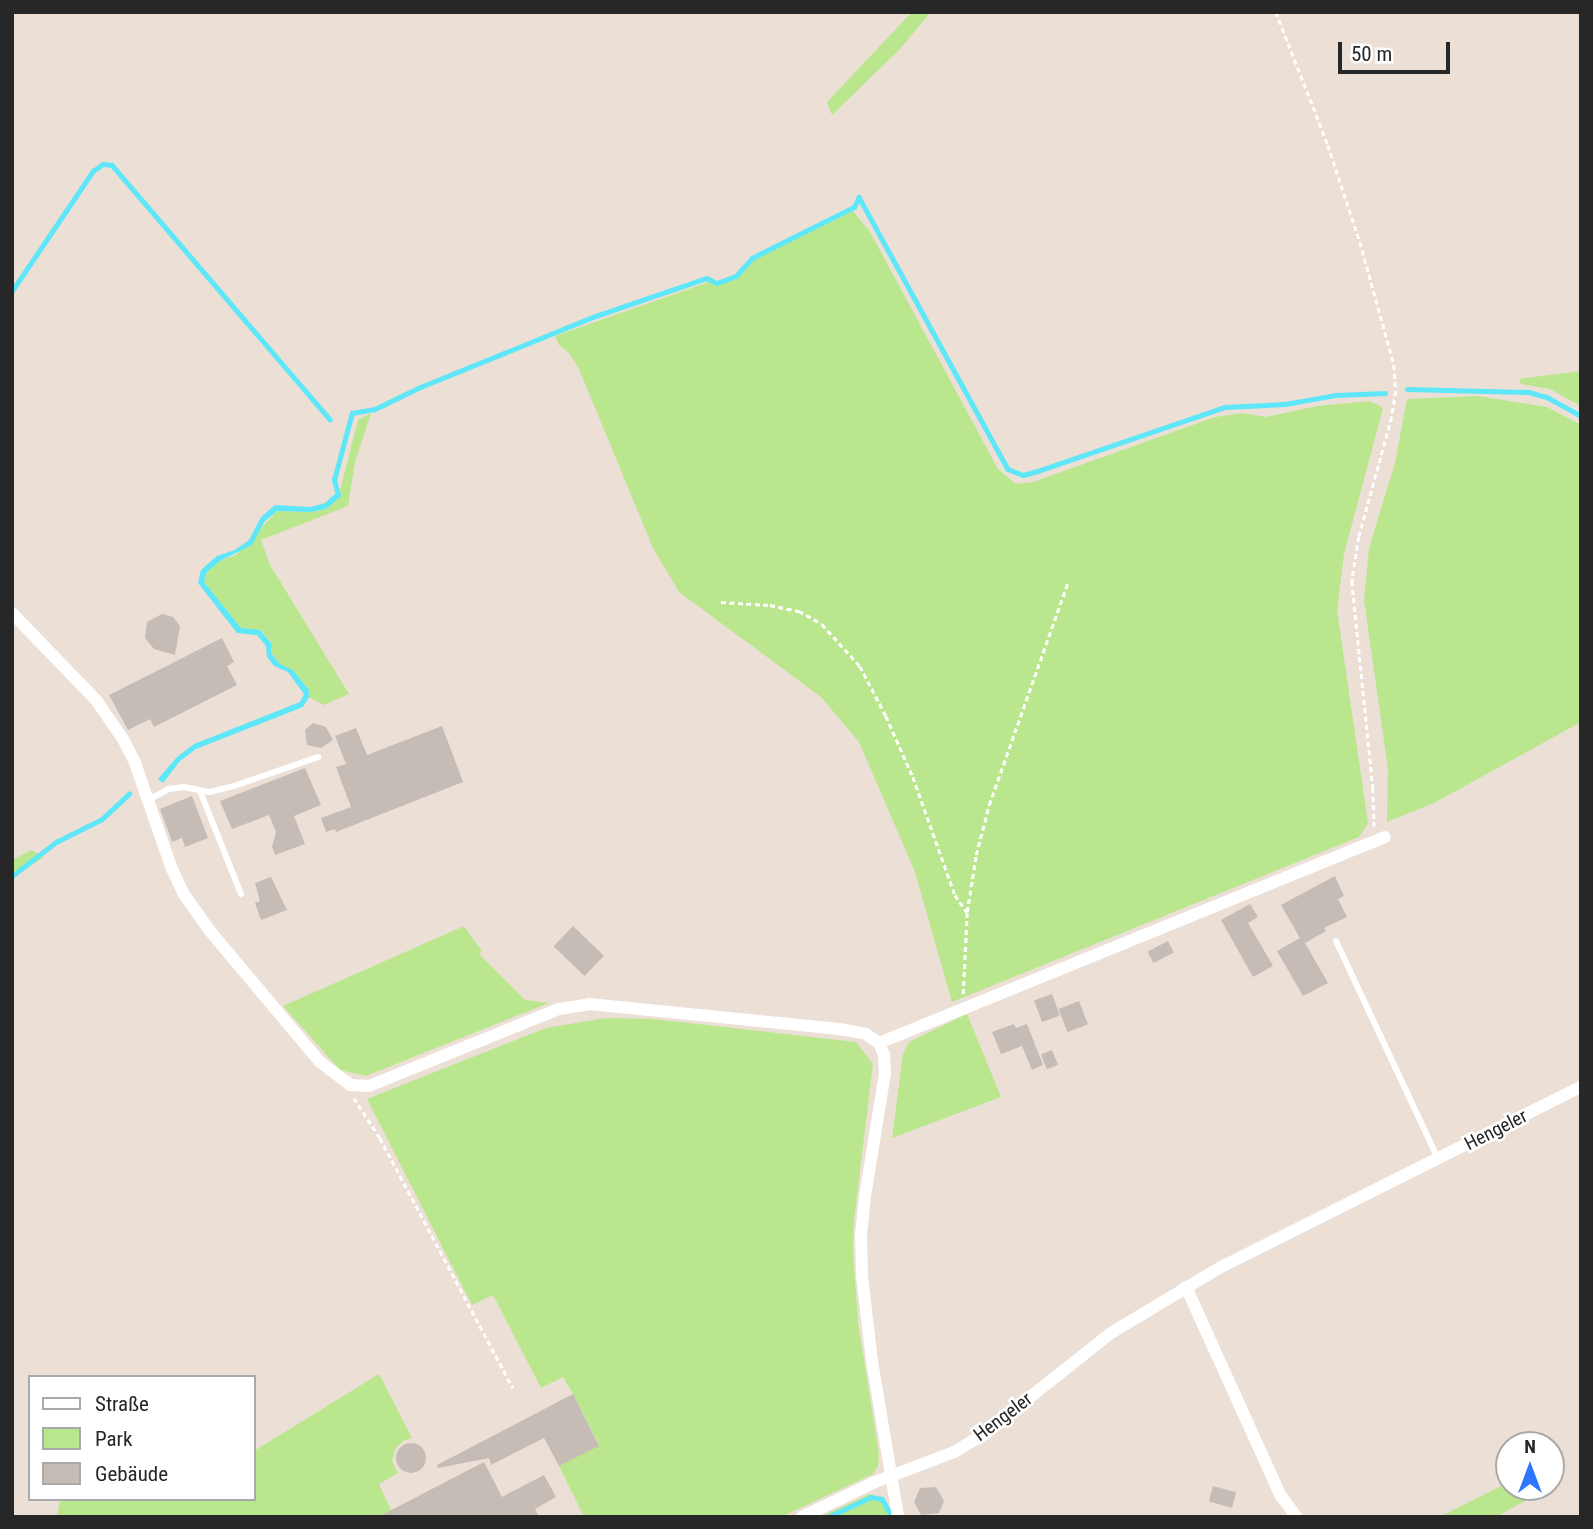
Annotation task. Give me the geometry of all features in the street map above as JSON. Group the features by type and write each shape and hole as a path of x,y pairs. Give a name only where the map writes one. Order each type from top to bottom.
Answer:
{"street":[{"path":"12,613 111,720 135,763 183,893 210,931 320,1062 350,1085 369,1086 559,1009 589,1004 839,1029 866,1034 879,1043 884,1055 885,1073 861,1233 867,1322 898,1517"},
{"path":"879,1043 1385,837"},
{"name":"Hengeler","path":"802,1517 890,1476 954,1452 981,1436 1111,1333 1221,1266 1581,1087"},
{"path":"1186,1287 1282,1496 1297,1517"}],"lane":[{"path":"148,800 169,789 184,787 200,791 233,786 318,757"},
{"path":"200,791 241,894"},
{"path":"1336,941 1438,1160"}],"path":[{"path":"1276,12 1332,157 1394,365 1396,391 1392,417 1359,537 1352,581 1373,788 1375,818 1371,843"},
{"path":"962,1008 967,912 976,855 989,805 1068,582"},
{"path":"721,602 770,605 799,611 822,624 860,666 913,777 955,895 967,912"},
{"path":"350,1085 513,1388"}],"green space":[{"path":"912,12 931,12 900,49 832,115 827,102"},
{"path":"853,211 870,232 998,469 1016,484 1033,482 1215,417 1242,413 1266,417 1317,406 1370,401 1383,408 1344,554 1337,610 1368,823 1359,837 952,1002 915,872 859,742 821,697 679,592 653,548 579,369 555,336 709,282 718,285 737,279 754,260"},
{"path":"1581,371 1581,406 1550,389 1521,384 1519,379"},
{"path":"1478,396 1547,407 1581,425 1581,722 1436,802 1387,822 1388,769 1364,600 1369,548 1395,463 1407,399"},
{"path":"371,413 355,462 348,506 261,540 270,565 349,694 324,705 309,697 309,690 293,670 280,664 271,652 272,644 261,630 241,628 204,582 207,572 220,561 236,555 277,511 312,512 326,509 338,499 358,420"},
{"path":"31,850 44,857 12,878 12,860"},
{"path":"464,926 482,951 479,954 525,1000 549,1003 366,1076 340,1070 283,1006"},
{"path":"967,1014 1001,1097 892,1138 903,1054 909,1042"},
{"path":"606,1018 653,1019 856,1042 873,1064 854,1220 853,1251 858,1322 879,1454 878,1466 873,1474 781,1517 584,1517 559,1466 599,1445 573,1394 563,1377 541,1388 493,1295 472,1305 367,1099 546,1028"},
{"path":"379,1374 412,1438 403,1441 395,1449 392,1461 398,1473 379,1484 394,1517 57,1517 60,1501 256,1501 256,1450"},
{"path":"1495,1489 1495,1501 1525,1501 1496,1517 1439,1517"},
{"path":"870,1494 886,1502 889,1517 820,1517"}],"water":[{"path":"335,494 338,499 326,509 311,512 277,511 265,521 252,545 220,561 207,572 204,582 241,628 260,630 272,644 271,653 280,664 293,670 309,690 309,697 303,707 196,749 180,761 163,783 158,779 177,757 194,744 300,702 304,694 288,672 274,666 267,657 266,646 257,635 237,633 198,583 201,570 217,556 235,550 249,540 261,517 275,505 311,507 325,503"}],"building":[{"path":"162,614 173,617 180,626 175,655 154,649 145,638 147,622"},
{"path":"222,638 234,662 227,666 237,685 154,727 150,719 128,730 109,695"},
{"path":"313,723 326,727 333,740 321,748 307,745 305,730"},
{"path":"442,726 463,782 336,832 335,829 326,832 321,818 351,807 336,767 346,764 335,736 356,728 367,755"},
{"path":"305,768 321,805 294,816 305,844 275,855 272,847 276,832 269,815 232,829 220,801"},
{"path":"192,796 208,838 185,847 182,838 172,842 160,809"},
{"path":"1335,876 1344,896 1338,899 1347,917 1324,928 1326,931 1305,943 1328,983 1303,996 1277,951 1300,938 1281,905"},
{"path":"271,877 287,910 261,920 255,903 260,901 255,883"},
{"path":"1250,904 1258,917 1248,923 1273,966 1253,977 1221,920"},
{"path":"573,926 604,956 584,976 554,946"},
{"path":"1168,941 1174,953 1153,963 1148,951"},
{"path":"1052,994 1060,1016 1042,1022 1034,1000"},
{"path":"1079,1001 1088,1024 1067,1032 1058,1009"},
{"path":"1014,1024 1016,1028 1027,1024 1043,1065 1032,1070 1022,1046 1001,1054 992,1032"},
{"path":"1052,1050 1058,1065 1047,1069 1041,1054"},
{"path":"573,1394 599,1446 559,1466 544,1438 491,1465 489,1458 438,1468 437,1465"},
{"path":"411,1443 422,1447 426,1458 422,1469 411,1473 400,1469 396,1458 400,1447"},
{"path":"484,1462 502,1497 544,1475 556,1497 535,1509 539,1517 378,1517"},
{"path":"1213,1486 1236,1492 1232,1508 1209,1501"},
{"path":"936,1487 944,1501 939,1513 921,1515 914,1502 920,1488"}],"waterway":[{"path":"12,291 93,171 103,164 112,165 330,419"},
{"path":"332,499 338,495 334,480 352,413 375,409 418,388 593,317 707,278 717,283 736,276 752,258 854,207 859,197 1008,469 1023,475 1225,407 1285,404 1336,395 1385,393"},
{"path":"1407,389 1529,392 1547,397 1581,416"},
{"path":"12,876 56,842 102,819 129,794"},
{"path":"828,1517 871,1497 882,1499 892,1516"}]}
